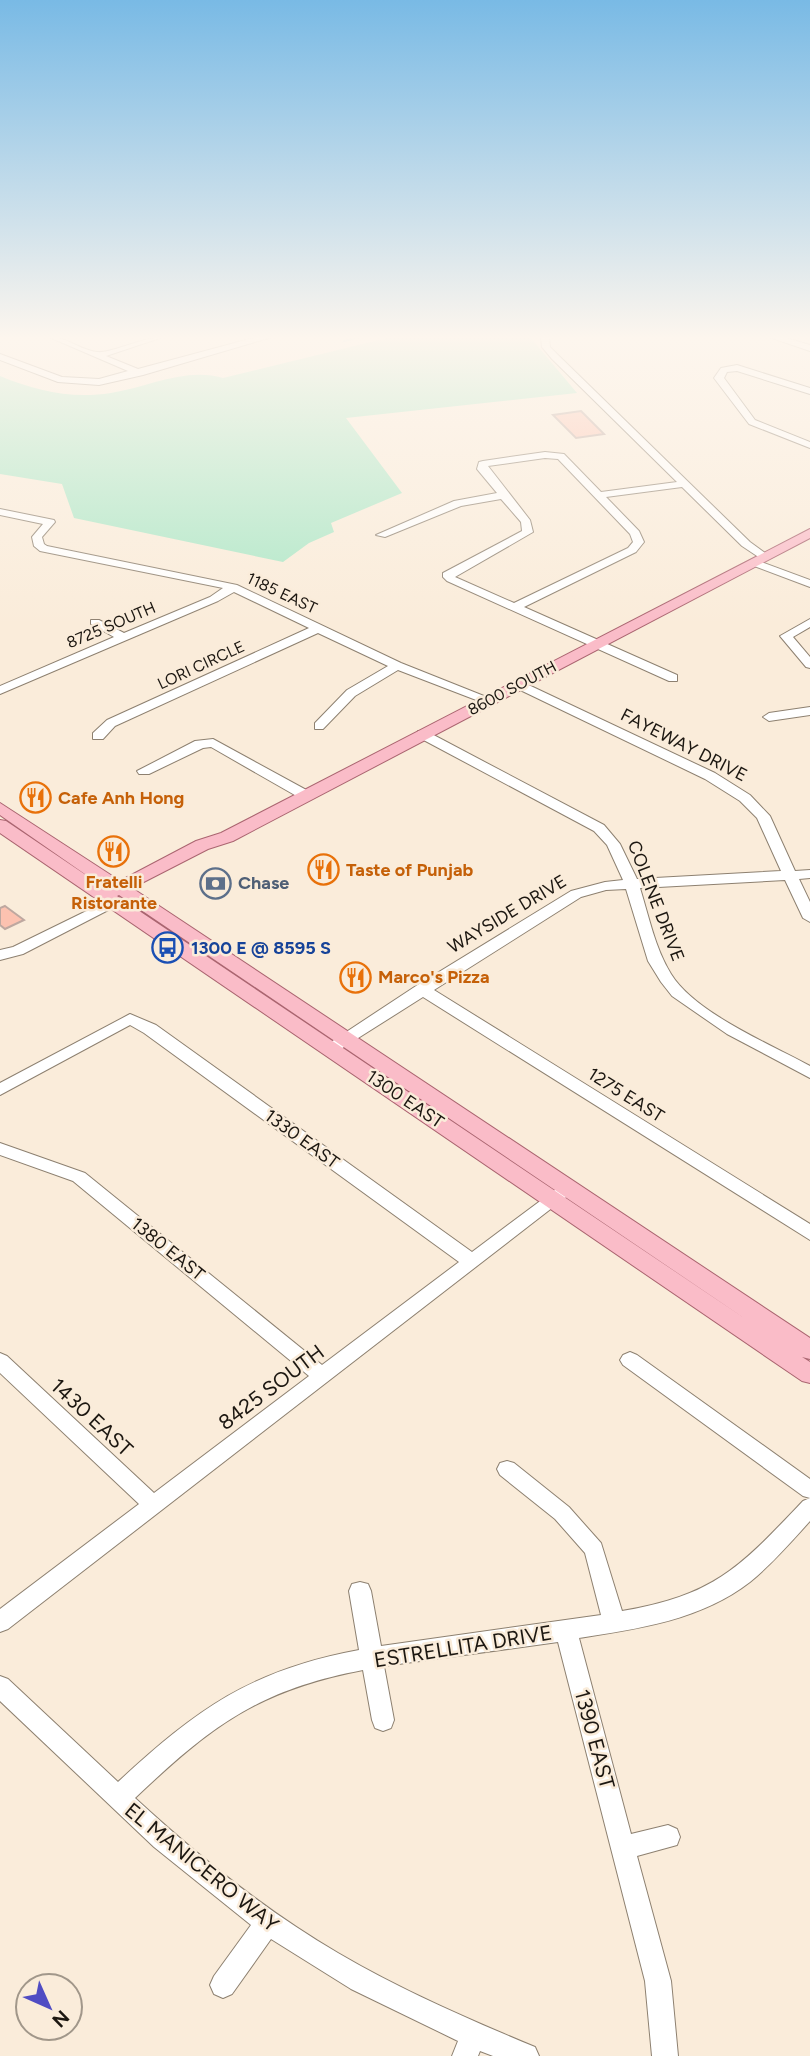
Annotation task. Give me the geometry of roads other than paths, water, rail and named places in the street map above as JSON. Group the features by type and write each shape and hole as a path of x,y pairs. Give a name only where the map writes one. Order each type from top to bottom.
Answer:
{"main road":[{"name":"8600 SOUTH","path":"115,895 211,852 213,844 305,795 810,533"},
{"name":"1300 EAST","path":"0,808 115,895"},
{"name":"1300 EAST","path":"0,825 115,895 561,1194 810,1374"},
{"name":"1300 EAST","path":"561,1194 810,1350"}],"street":[{"path":"633,433 751,548 758,559 810,584"},
{"path":"775,433 810,445"},
{"path":"515,607 637,546 638,537 561,456 545,455 484,464 482,469 526,522 528,532 447,575 515,607 596,644 673,678"},
{"path":"599,495 685,484"},
{"path":"381,536 458,503 504,495"},
{"name":"1185 EAST","path":"0,512 50,522 37,537 39,546 51,552 233,587 397,666 488,700"},
{"name":"8725 SOUTH","path":"0,690 214,599 233,587"},
{"path":"95,622 123,637"},
{"path":"810,622 786,636 810,664"},
{"name":"LORI CIRCLE","path":"98,736 111,723 320,628"},
{"path":"319,726 351,693 397,666"},
{"name":"FAYEWAY DRIVE","path":"518,684 734,790 763,816 810,918"},
{"path":"769,717 810,711"},
{"name":"COLENE DRIVE","path":"422,734 590,822 620,850 661,970 677,991 708,1014 810,1073"},
{"path":"144,771 200,744 213,743 305,795"},
{"name":"WAYSIDE DRIVE","path":"337,1043 570,897 605,886 810,874"},
{"name":"8600 SOUTH","path":"0,954 18,951 115,895"},
{"name":"1275 EAST","path":"421,989 810,1233"},
{"name":"1330 EAST","path":"0,1090 130,1019 150,1029 472,1262"},
{"name":"1380 EAST","path":"0,1149 79,1177 322,1376"},
{"name":"8425 SOUTH","path":"0,1622 561,1194"},
{"path":"630,1360 810,1490"},
{"name":"1430 EAST","path":"0,1361 153,1506"},
{"path":"507,1469 562,1513 594,1549 614,1622"},
{"name":"ESTRELLITA DRIVE","path":"118,1798 203,1723 273,1684 310,1672 373,1660 670,1613 730,1585 810,1507"},
{"path":"360,1591 383,1720"},
{"name":"1390 EAST","path":"566,1631 658,1981 665,2056"},
{"name":"EL MANICERO WAY","path":"0,1686 174,1849 268,1922 469,2045 526,2056"},
{"path":"623,1848 668,1837"},
{"path":"223,1985 268,1922"}],"place":[{"name":"Cafe Anh Hong","path":"35,798"},
{"name":"Fratelli Ristorante","path":"114,851"},
{"name":"Taste of Punjab","path":"323,870"},
{"name":"Chase","path":"215,883"},
{"name":"1300 E @ 8595 S","path":"168,948"},
{"name":"Marco's Pizza","path":"355,977"}]}
